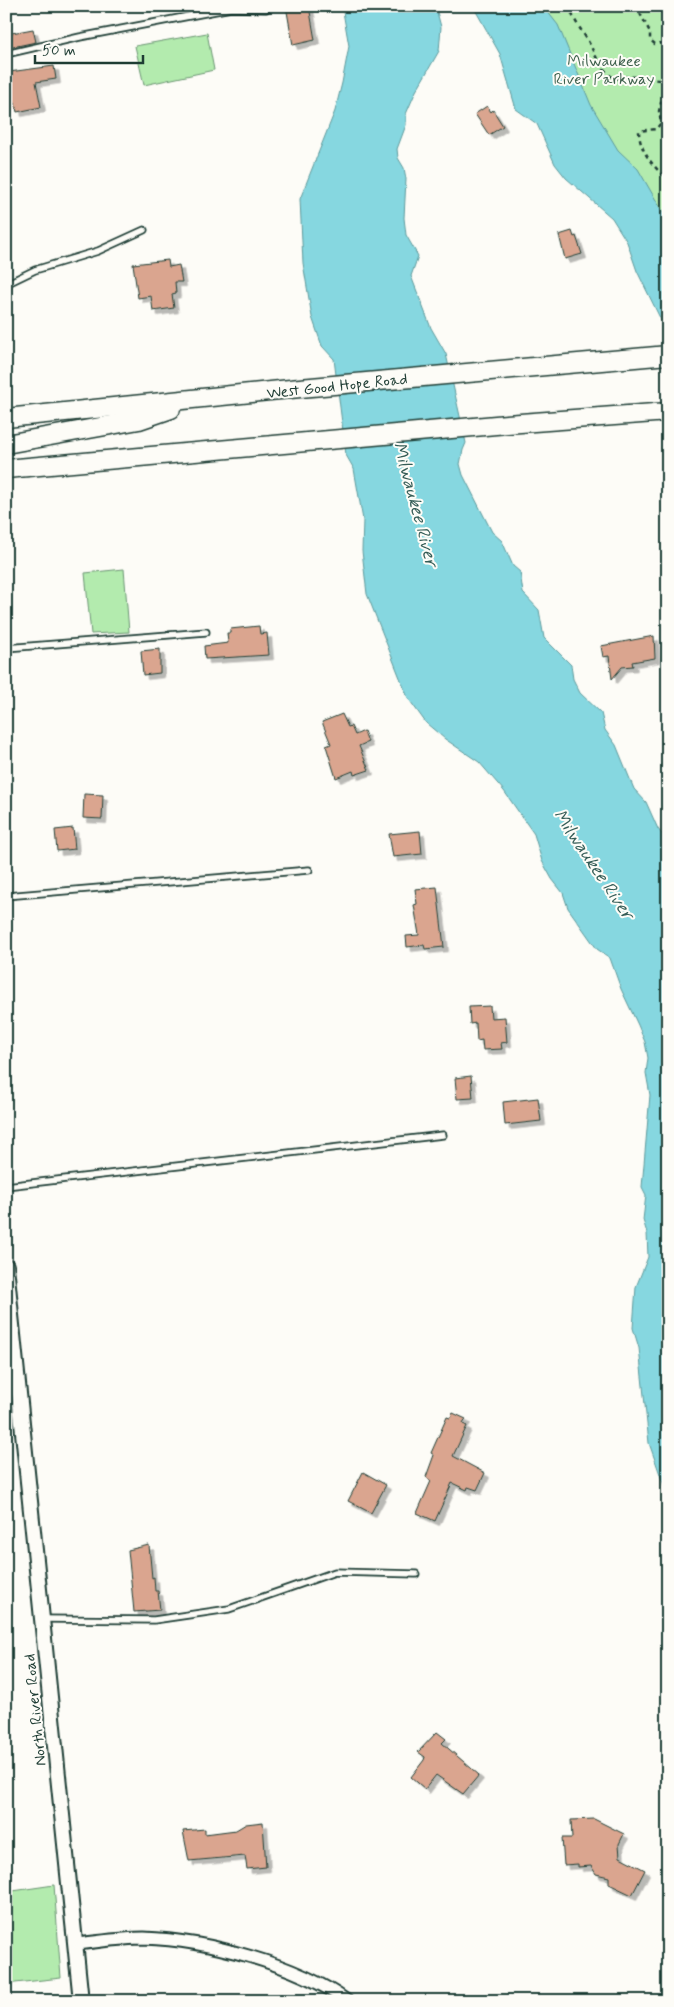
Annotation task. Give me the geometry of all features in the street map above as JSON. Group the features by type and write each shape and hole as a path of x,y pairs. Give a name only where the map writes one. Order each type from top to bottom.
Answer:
{"main road":[{"name":"West Good Hope Road","path":"6,418 300,388 668,355"},
{"path":"6,444 139,420 197,400"},
{"path":"6,470 507,424 664,412"}],"street":[{"name":"North River Road","path":"6,1266 81,2001"},
{"path":"75,1944 143,1938 195,1944 238,1953 333,1990 347,2001"}],"lane":[{"path":"6,54 80,37 231,8 266,9"},
{"path":"6,284 35,270 98,252 144,230"},
{"path":"6,648 206,632"},
{"path":"6,896 309,870"},
{"path":"6,1186 443,1135"},
{"path":"42,1620 154,1620 229,1609 335,1572 416,1574"}],"path":[{"path":"569,6 580,31 587,39 597,61 608,74 615,79 630,74 654,80 668,80"},
{"path":"636,6 650,32 650,40 655,44 668,43"},
{"path":"662,6 668,12"},
{"path":"668,97 662,98 659,111 661,123 656,129 639,131 640,145 668,180"}],"green space":[{"name":"Milwaukee River Parkway","path":"489,6 668,6 668,287"},
{"path":"207,33 214,70 144,85 135,46"},
{"path":"124,569 129,632 91,634 85,573"},
{"path":"54,1885 61,1978 6,1984 6,1892"}],"water":[{"name":"Milwaukee River","path":"342,6 433,6 437,12 441,27 439,51 416,91 406,114 406,125 397,149 398,158 404,168 406,179 404,218 406,235 418,256 411,276 431,328 446,354 466,443 460,464 463,475 492,532 502,541 513,566 520,572 523,593 539,610 544,638 571,665 573,679 580,693 601,713 605,730 616,745 634,789 646,802 658,829 668,842 668,1497 649,1443 639,1348 633,1328 636,1287 648,1257 647,1233 643,1220 646,1195 642,1187 650,1095 646,1073 648,1058 645,1042 621,989 610,958 597,949 568,908 563,893 552,879 542,861 534,834 504,791 479,762 445,739 426,723 408,698 367,594 362,551 363,520 354,469 346,455 334,359 322,346 312,317 303,263 300,199 335,111 342,83 349,46"},
{"path":"473,6 543,6 558,25 591,105 618,150 638,169 668,221 668,355 663,324 637,271 627,242 612,218 566,178 555,164 537,124 516,109 500,54"}],"building":[{"path":"286,6 309,6 315,40 293,45"},
{"path":"33,29 36,42 8,48 6,34"},
{"path":"54,66 56,79 36,82 41,107 17,112 15,103 13,103 9,72"},
{"path":"487,106 491,112 493,110 503,126 489,135 475,114"},
{"path":"572,231 574,237 576,236 582,254 565,259 559,235"},
{"path":"168,260 169,267 179,265 182,282 175,282 176,293 172,294 174,308 153,311 151,296 138,298 133,264"},
{"path":"259,626 260,634 267,633 269,655 205,659 204,646 228,643 227,633 230,633 230,629"},
{"path":"654,636 655,658 632,662 633,666 622,667 612,679 609,656 603,657 601,646"},
{"path":"160,649 160,673 143,675 141,651"},
{"path":"342,714 348,727 351,726 355,735 364,731 368,742 359,746 369,770 354,775 353,771 336,778 326,746 331,744 322,722"},
{"path":"84,794 103,795 102,819 83,818"},
{"path":"73,828 75,849 57,851 55,830"},
{"path":"420,831 422,854 393,857 389,834"},
{"path":"437,887 444,947 425,949 424,945 407,947 406,936 419,935 414,905 417,904 415,889"},
{"path":"490,1006 491,1018 505,1017 507,1042 501,1043 502,1049 483,1050 482,1040 477,1041 476,1023 470,1024 469,1007"},
{"path":"471,1076 473,1098 457,1099 455,1078"},
{"path":"538,1098 541,1121 505,1125 503,1102"},
{"path":"453,1413 466,1419 463,1424 467,1426 453,1456 485,1473 477,1490 468,1487 467,1490 452,1483 435,1521 417,1513 431,1481 426,1477 434,1455 431,1453 447,1417 450,1418"},
{"path":"363,1472 386,1485 371,1513 348,1501"},
{"path":"149,1545 152,1578 154,1577 155,1591 158,1591 160,1610 134,1612 128,1550"},
{"path":"437,1732 446,1739 442,1743 479,1775 463,1794 436,1775 425,1789 411,1777 425,1757 418,1752"},
{"path":"594,1819 624,1834 619,1844 620,1857 645,1870 632,1895 609,1884 609,1877 596,1874 591,1866 578,1867 578,1864 564,1865 562,1838 572,1838 571,1820"},
{"path":"263,1822 266,1867 247,1869 245,1856 189,1861 183,1831 205,1829 205,1834 236,1830 246,1824"}]}
